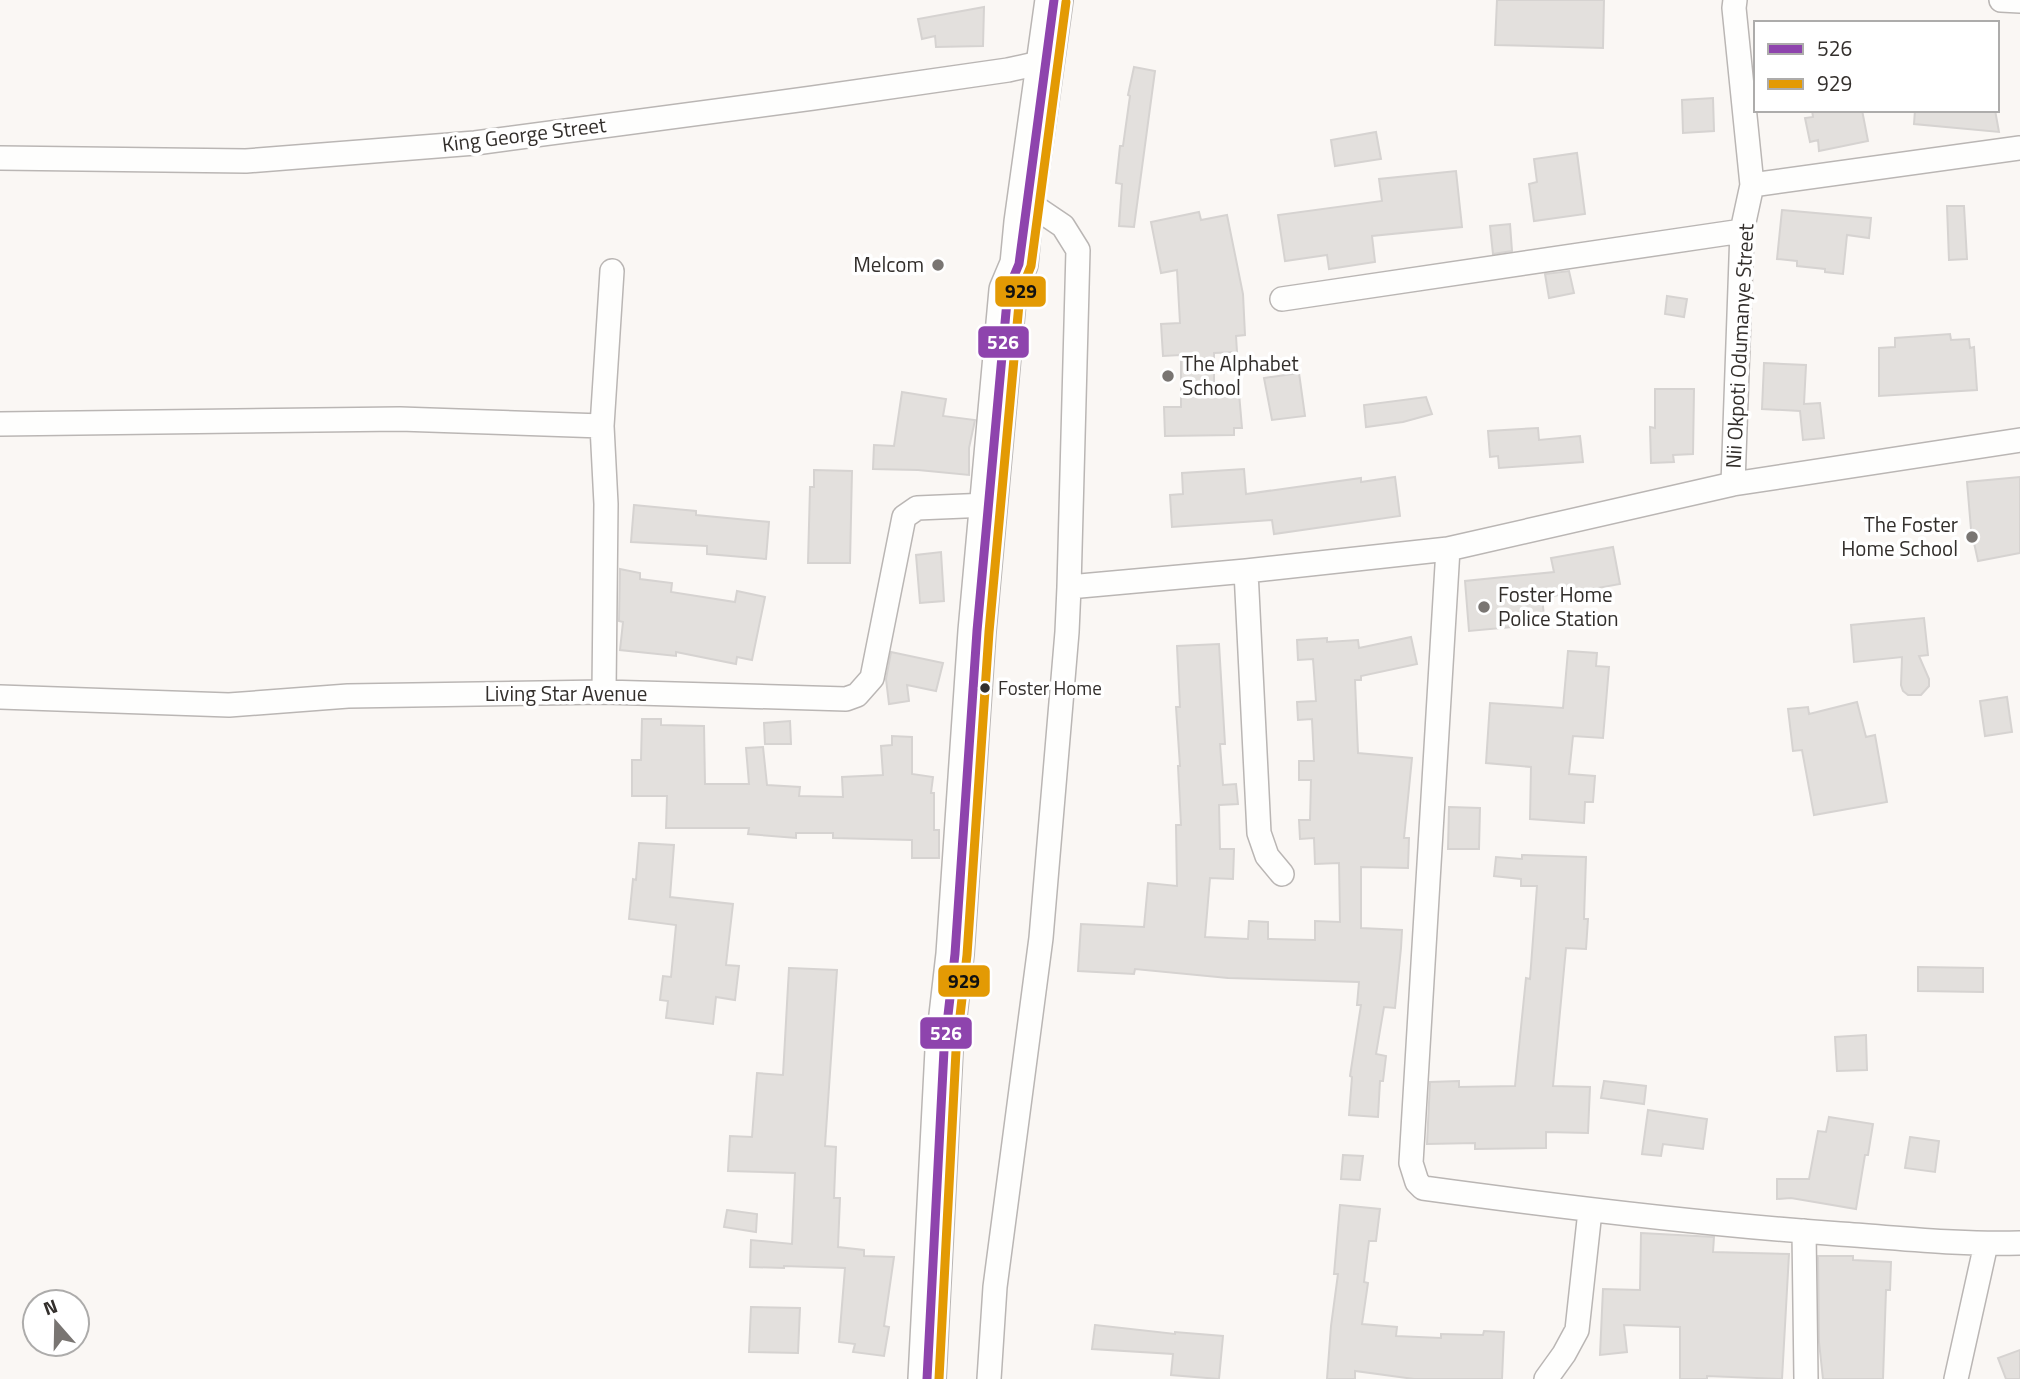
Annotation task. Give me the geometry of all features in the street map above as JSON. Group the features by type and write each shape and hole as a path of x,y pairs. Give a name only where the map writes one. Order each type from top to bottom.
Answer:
{"main road":[{"path":"927,1379 944,1050 955,954 988,505 1008,290 1019,264 1054,0"}],"street":[{"path":"2001,0 2020,1"},
{"name":"Nii Okpoti Odumanye Street","path":"1733,484 1742,231 1752,185 1737,3"},
{"name":"King George Street","path":"0,158 246,160 475,143 813,98 1008,70 1044,62"},
{"path":"1752,185 2020,148"},
{"path":"989,1379 995,1287 1041,938 1069,587 1079,250 1063,226 1026,201"},
{"path":"1282,299 1742,231"},
{"path":"604,692 606,504 602,426 612,271"},
{"path":"0,424 400,419 602,426"},
{"path":"1069,587 1448,548 1733,484 2020,440"},
{"name":"Living Star Avenue","path":"0,697 229,705 348,695 604,692 846,699 858,695 872,678 904,517 917,509 988,505"},
{"path":"1448,548 1411,1163 1416,1182 1423,1188 1590,1211 1804,1231 1986,1244 2020,1243"},
{"path":"1245,571 1259,833 1267,856 1282,874"},
{"path":"1545,1379 1564,1354 1577,1330 1590,1211"},
{"path":"1804,1231 1806,1379"},
{"path":"1956,1379 1986,1244"}],"building":[{"path":"1497,0 1604,0 1603,48 1495,45"},
{"path":"984,7 983,46 936,47 935,36 922,39 918,19"},
{"path":"1134,67 1155,71 1134,227 1119,226 1122,184 1116,183"},
{"path":"1713,98 1714,131 1683,133 1682,100"},
{"path":"1812,112 1862,112 1868,141 1819,151 1818,140 1810,142 1805,118 1813,117"},
{"path":"1915,112 1995,112 1999,132 1914,124"},
{"path":"1376,132 1381,159 1335,166 1331,140"},
{"path":"1577,153 1585,214 1534,221 1529,184 1537,182 1534,159"},
{"path":"1456,171 1462,227 1372,236 1375,262 1329,269 1327,255 1285,261 1278,215 1382,201 1379,179"},
{"path":"1947,206 1964,206 1967,259 1949,260"},
{"path":"1782,210 1871,218 1869,238 1847,235 1843,274 1797,266 1797,261 1777,259"},
{"path":"1199,212 1201,220 1227,215 1243,294 1245,335 1236,336 1237,352 1214,353 1214,393 1239,393 1242,428 1234,428 1234,435 1165,436 1164,407 1181,407 1181,355 1163,356 1161,324 1180,323 1177,270 1161,273 1151,222"},
{"path":"1510,224 1512,251 1493,254 1490,226"},
{"path":"1569,271 1574,293 1549,298 1545,274"},
{"path":"1667,296 1687,299 1684,317 1665,314"},
{"path":"1950,334 1951,340 1969,339 1970,348 1974,347 1977,390 1879,396 1879,348 1895,347 1895,338"},
{"path":"1764,363 1806,365 1804,404 1820,403 1824,438 1803,440 1800,411 1762,409"},
{"path":"1299,373 1305,416 1272,420 1264,378"},
{"path":"1655,389 1694,389 1693,454 1673,455 1674,462 1651,463 1650,427 1655,428"},
{"path":"902,392 946,399 943,416 975,420 969,448 969,475 873,469 874,445 894,446"},
{"path":"1426,397 1432,414 1403,422 1366,427 1364,405"},
{"path":"1538,428 1539,440 1580,436 1583,462 1499,468 1498,456 1490,457 1488,431"},
{"path":"1244,469 1246,494 1361,478 1361,482 1395,477 1400,516 1274,534 1272,520 1172,527 1170,495 1183,494 1182,473"},
{"path":"814,470 852,471 850,563 808,563 810,487 814,487"},
{"path":"2020,477 2020,553 1978,561 1971,529 1967,482"},
{"path":"634,505 696,511 696,515 769,522 766,559 707,554 707,546 631,542"},
{"path":"1613,547 1620,584 1542,598 1545,624 1469,631 1465,581 1554,572 1551,558"},
{"path":"941,552 944,601 920,603 916,555"},
{"path":"620,569 640,573 640,579 672,583 671,592 735,602 737,591 765,597 752,660 737,657 736,664 676,652 676,656 620,650 623,622 619,621"},
{"path":"1924,618 1928,655 1919,656 1929,679 1929,686 1921,695 1908,695 1903,691 1902,657 1854,662 1851,625"},
{"path":"1411,637 1417,664 1361,676 1361,680 1355,680 1358,753 1412,758 1404,838 1409,838 1408,868 1361,867 1361,928 1402,930 1395,1008 1384,1007 1376,1054 1386,1056 1383,1081 1380,1081 1378,1117 1349,1115 1350,1076 1361,1005 1357,1005 1359,982 1228,978 1135,969 1134,974 1078,971 1081,924 1144,927 1148,883 1177,886 1176,825 1181,825 1176,707 1180,707 1177,646 1219,644 1225,744 1220,744 1223,785 1236,784 1238,804 1219,805 1220,849 1234,849 1233,879 1210,878 1205,937 1248,939 1249,921 1268,922 1268,939 1315,940 1315,921 1340,922 1339,863 1315,864 1314,838 1300,839 1299,820 1310,820 1311,780 1299,780 1299,761 1314,761 1312,719 1298,720 1297,702 1316,701 1313,659 1298,660 1297,640 1358,640 1359,648"},
{"path":"1568,651 1597,653 1596,666 1609,667 1603,738 1573,736 1569,774 1595,776 1593,802 1585,802 1584,823 1530,819 1531,767 1486,763 1490,703 1563,708"},
{"path":"891,652 943,663 936,691 907,685 909,701 889,704 886,679"},
{"path":"2007,697 2012,732 1985,736 1980,701"},
{"path":"1857,702 1866,737 1875,735 1887,802 1814,815 1802,750 1793,751 1788,709 1808,707 1809,714"},
{"path":"642,719 661,719 661,725 704,726 705,784 749,784 746,748 763,747 767,785 800,787 799,796 843,797 842,777 883,775 881,746 892,745 892,736 912,737 912,774 933,777 931,793 934,793 934,830 939,830 939,858 912,858 912,840 833,838 833,833 796,833 796,838 748,834 749,828 666,828 667,796 632,796 632,760 641,760"},
{"path":"790,721 791,744 765,744 764,723"},
{"path":"1449,807 1480,808 1479,849 1448,849"},
{"path":"639,843 674,845 670,897 733,904 726,965 739,966 735,1000 716,997 713,1024 666,1018 668,1001 660,1000 663,976 671,977 676,925 629,919"},
{"path":"1522,855 1586,857 1586,949 1566,948 1553,1086 1590,1087 1588,1133 1546,1132 1546,1148 1475,1149 1475,1143 1427,1144 1430,1082 1459,1081 1459,1087 1515,1086 1526,978 1530,979 1537,886 1521,886 1521,879 1494,876 1496,857 1522,859"},
{"path":"1918,967 1983,968 1983,992 1918,991"},
{"path":"789,968 837,970 825,1146 836,1147 834,1198 840,1198 838,1247 864,1250 864,1256 894,1257 884,1326 889,1327 884,1356 853,1352 855,1344 839,1342 845,1268 750,1267 751,1240 792,1244 795,1173 728,1171 730,1136 752,1137 757,1073 783,1075"},
{"path":"1866,1035 1867,1070 1837,1071 1835,1037"},
{"path":"1604,1081 1646,1086 1644,1104 1601,1098"},
{"path":"1648,1110 1707,1119 1703,1149 1663,1144 1661,1156 1642,1154"},
{"path":"1829,1117 1873,1124 1856,1209 1791,1198 1777,1199 1777,1179 1809,1179 1818,1131 1826,1132"},
{"path":"1910,1137 1939,1141 1935,1172 1905,1168"},
{"path":"1343,1155 1363,1156 1360,1180 1341,1179"},
{"path":"1340,1205 1380,1209 1376,1241 1369,1241 1364,1282 1368,1283 1362,1324 1397,1327 1396,1336 1441,1338 1441,1334 1483,1335 1484,1331 1504,1332 1502,1379 1414,1379 1355,1371 1355,1379 1327,1379 1338,1274 1334,1274"},
{"path":"727,1210 757,1214 756,1232 724,1227"},
{"path":"1641,1233 1714,1237 1713,1252 1789,1254 1782,1379 1707,1376 1707,1379 1680,1379 1680,1327 1624,1325 1627,1352 1600,1355 1603,1289 1640,1290"},
{"path":"1818,1256 1853,1256 1853,1260 1891,1262 1890,1290 1886,1290 1883,1379 1823,1379 1819,1342"},
{"path":"751,1307 800,1308 798,1353 749,1352"},
{"path":"1095,1325 1175,1334 1223,1336 1219,1379 1171,1375 1173,1354 1092,1349"},
{"path":"2020,1350 2020,1379 2006,1379 1998,1358"}],"transit line":[{"name":"526","path":"927,1379 944,1050 955,954 977,631 1008,290 1019,264 1054,0"},
{"name":"929","path":"939,1379 956,1051 967,955 989,632 1020,293 1031,266 1066,2"}],"place":[{"name":"Melcom","path":"938,265"},
{"name":"The Alphabet School","path":"1168,376"},
{"name":"The Foster Home School","path":"1972,537"},
{"name":"Foster Home Police Station","path":"1484,607"},
{"name":"Foster Home","path":"985,688"}]}
